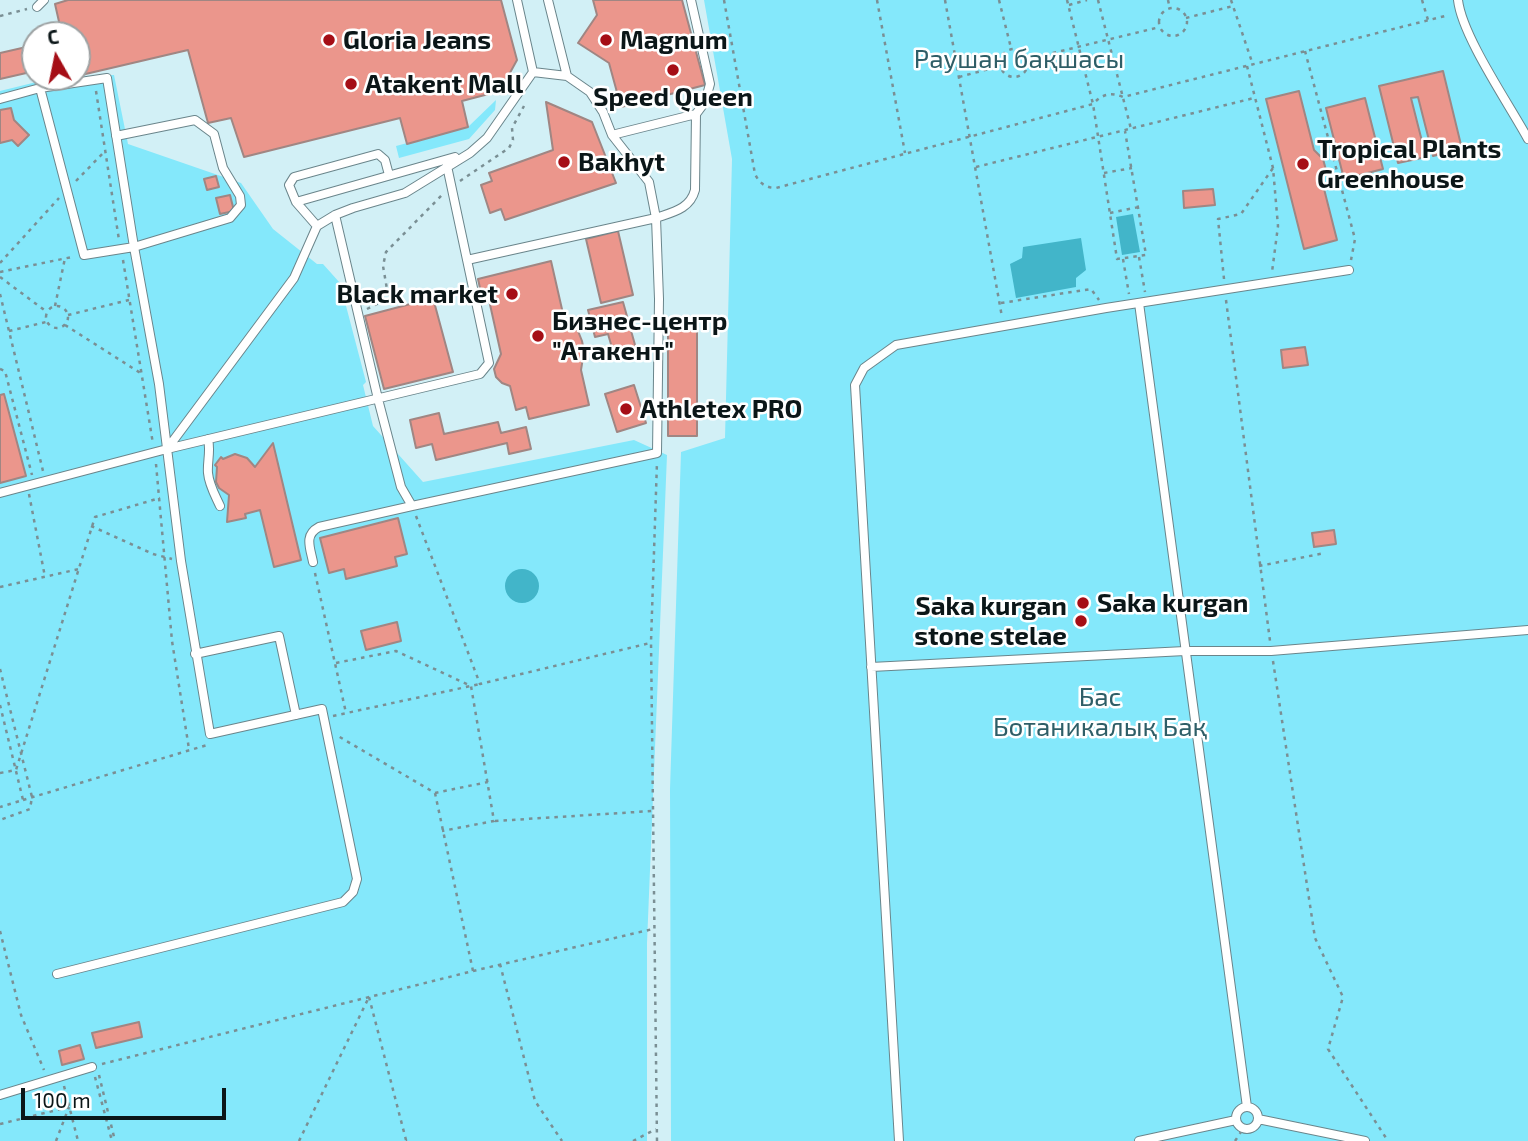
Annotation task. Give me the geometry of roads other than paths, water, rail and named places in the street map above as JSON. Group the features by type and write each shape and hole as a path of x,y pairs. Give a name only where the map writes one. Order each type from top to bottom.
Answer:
{"lane":[{"path":"167,449 294,278 317,226 335,215 405,193 470,153 487,138 533,72 517,0"},
{"path":"548,0 567,76"},
{"path":"612,135 696,114 705,103 710,83 691,0"},
{"path":"1458,0 1460,13 1485,65 1528,138"},
{"path":"313,562 309,537 312,531 319,527 657,453 659,299 656,218 649,181 612,135 603,112 590,92 567,76 533,72"},
{"path":"57,974 343,902 353,892 356,879 322,709 210,734 181,561 159,384 107,78 91,81"},
{"path":"0,99 29,91"},
{"path":"41,91 84,255 134,247 230,218 241,205 240,196 223,168 214,134 195,121 116,136"},
{"path":"467,260 656,218 684,208 692,201 695,190 696,114"},
{"path":"296,202 470,153"},
{"path":"317,226 296,202 289,185 294,177 374,155 383,157 389,175"},
{"path":"0,493 167,449 480,374 489,363 447,166"},
{"path":"335,215 401,486 412,506"},
{"path":"899,1141 855,384 864,368 896,345 1003,325 1349,270"},
{"path":"1138,303 1247,1107"},
{"path":"208,439 208,471 211,487 220,506"},
{"path":"871,667 1185,651 1271,651 1528,630"},
{"path":"195,654 279,636 296,715"},
{"path":"0,1095 92,1067"},
{"path":"1247,1107 1255,1110 1258,1118 1253,1127 1243,1128 1236,1120 1239,1111 1247,1107"},
{"path":"1258,1118 1365,1141"},
{"path":"1139,1141 1236,1120"}],"place":[{"name":"Gloria Jeans","path":"329,40"},
{"name":"Magnum","path":"606,40"},
{"name":"Speed Queen","path":"673,70"},
{"name":"Atakent Mall","path":"351,84"},
{"name":"Bakhyt","path":"564,162"},
{"name":"Tropical Plants Greenhouse","path":"1303,164"},
{"name":"Black market","path":"512,294"},
{"name":"Бизнес-центр \"Атакент\"","path":"538,336"},
{"name":"Athletex PRO","path":"626,409"},
{"name":"Saka kurgan","path":"1083,603"},
{"name":"Saka kurgan stone stelae","path":"1081,621"}],"park label":[{"name":"Раушан бақшасы","path":"1019,59"},
{"name":"Бас Ботаникалық Бақ","path":"1100,712"}]}
